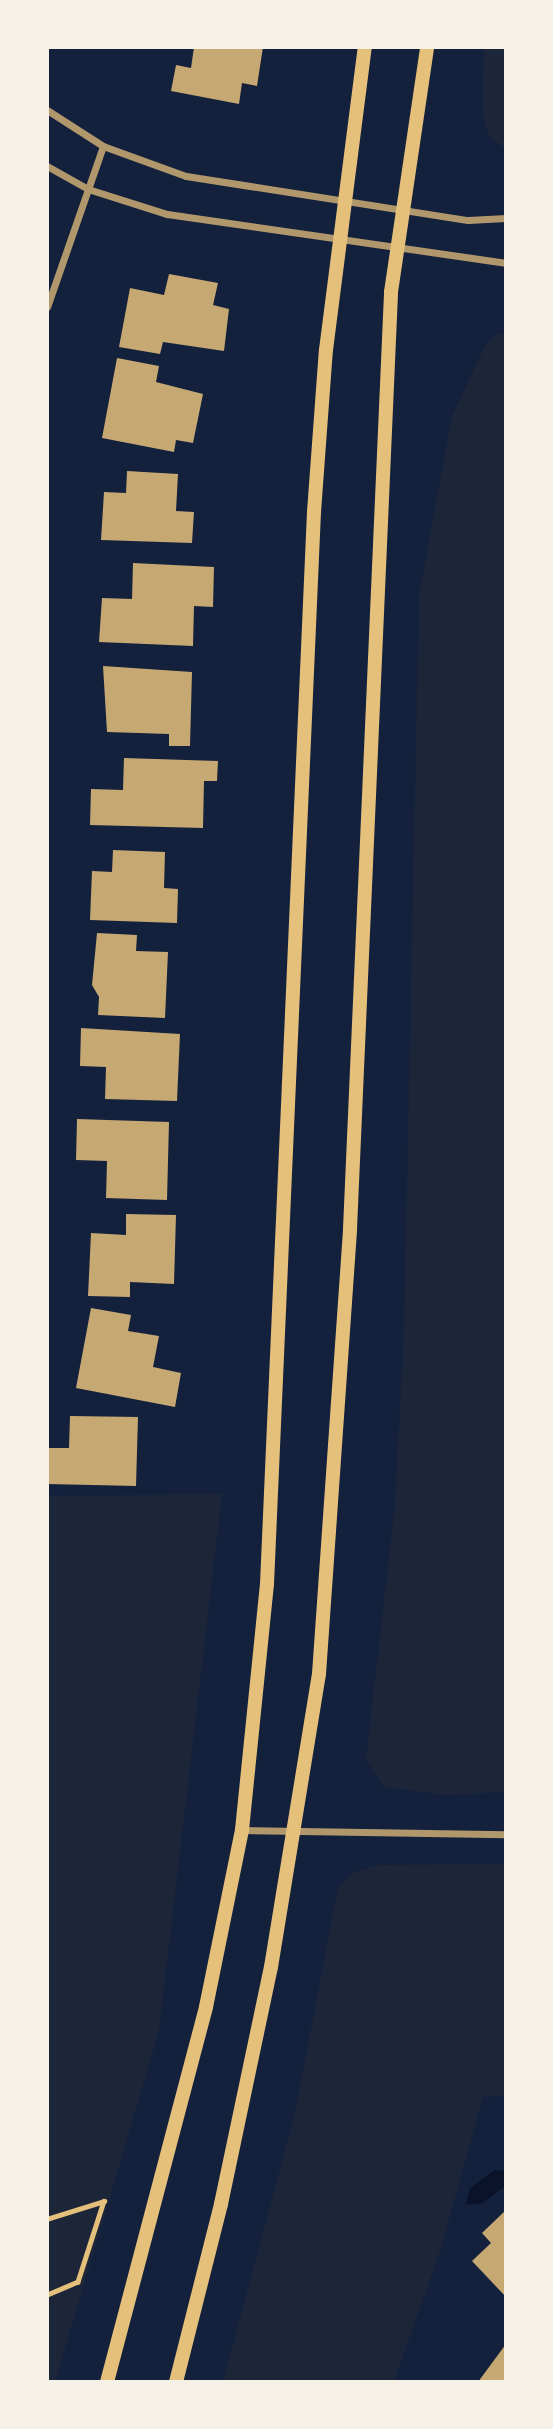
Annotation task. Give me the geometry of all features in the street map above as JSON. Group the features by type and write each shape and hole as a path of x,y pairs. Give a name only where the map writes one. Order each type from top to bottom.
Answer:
{"main road":[{"path":"107,2382 206,2007 242,1830 267,1584 314,512 326,350 365,47"},
{"path":"176,2382 221,2204 271,1967 295,1831 318,1674 341,1395 383,451 397,250 407,208 427,47"}],"street":[{"path":"47,110 103,146 186,176 346,198 468,220 506,218"},
{"path":"47,307 103,146"},
{"path":"47,166 88,189 167,214 397,250 506,263"},
{"path":"242,1830 506,1834"}],"path":[{"path":"47,2219 104,2201 78,2282 47,2295"}],"shaded area":[{"path":"484,47 506,47 506,149 488,135 482,110"},
{"path":"506,333 506,1792 446,1795 384,1787 366,1759 395,1503 404,1329 419,595 452,416 484,348 493,336"},
{"path":"222,1494 159,2031 55,2382 47,2382 47,1496"},
{"path":"506,1864 506,2095 483,2097 441,2248 394,2382 223,2382 295,2113 338,1887 351,1874 376,1865"},
{"path":"495,2170 506,2171 506,2185 483,2203 466,2205 470,2188"}],"building":[{"path":"194,47 263,47 257,86 242,83 239,104 171,91 176,65 191,68"},
{"path":"169,274 218,283 213,305 229,309 224,351 163,342 160,354 119,347 130,288 164,295"},
{"path":"117,358 159,366 156,382 203,394 193,443 176,440 174,452 102,438"},
{"path":"127,471 178,474 176,511 194,512 192,543 101,540 104,492 126,493"},
{"path":"133,563 214,567 213,607 194,606 193,646 99,642 102,598 132,599"},
{"path":"103,666 192,672 190,746 169,746 169,734 107,732"},
{"path":"124,758 218,761 217,781 204,781 203,828 90,825 91,789 123,790"},
{"path":"113,850 165,852 164,888 178,889 177,923 90,920 92,871 112,872"},
{"path":"97,933 137,935 136,951 168,952 165,1018 98,1015 99,997 92,985"},
{"path":"81,1028 180,1034 177,1101 105,1099 106,1067 80,1066"},
{"path":"77,1119 169,1122 167,1200 106,1198 107,1161 76,1160"},
{"path":"126,1214 176,1215 174,1284 130,1282 130,1297 88,1296 91,1233 126,1235"},
{"path":"91,1308 131,1315 128,1331 159,1336 153,1367 181,1373 175,1407 76,1388"},
{"path":"70,1416 138,1417 136,1486 47,1484 47,1448 69,1448"},
{"path":"506,2210 506,2297 472,2261 491,2243 482,2233"},
{"path":"506,2344 506,2382 478,2382"}]}
